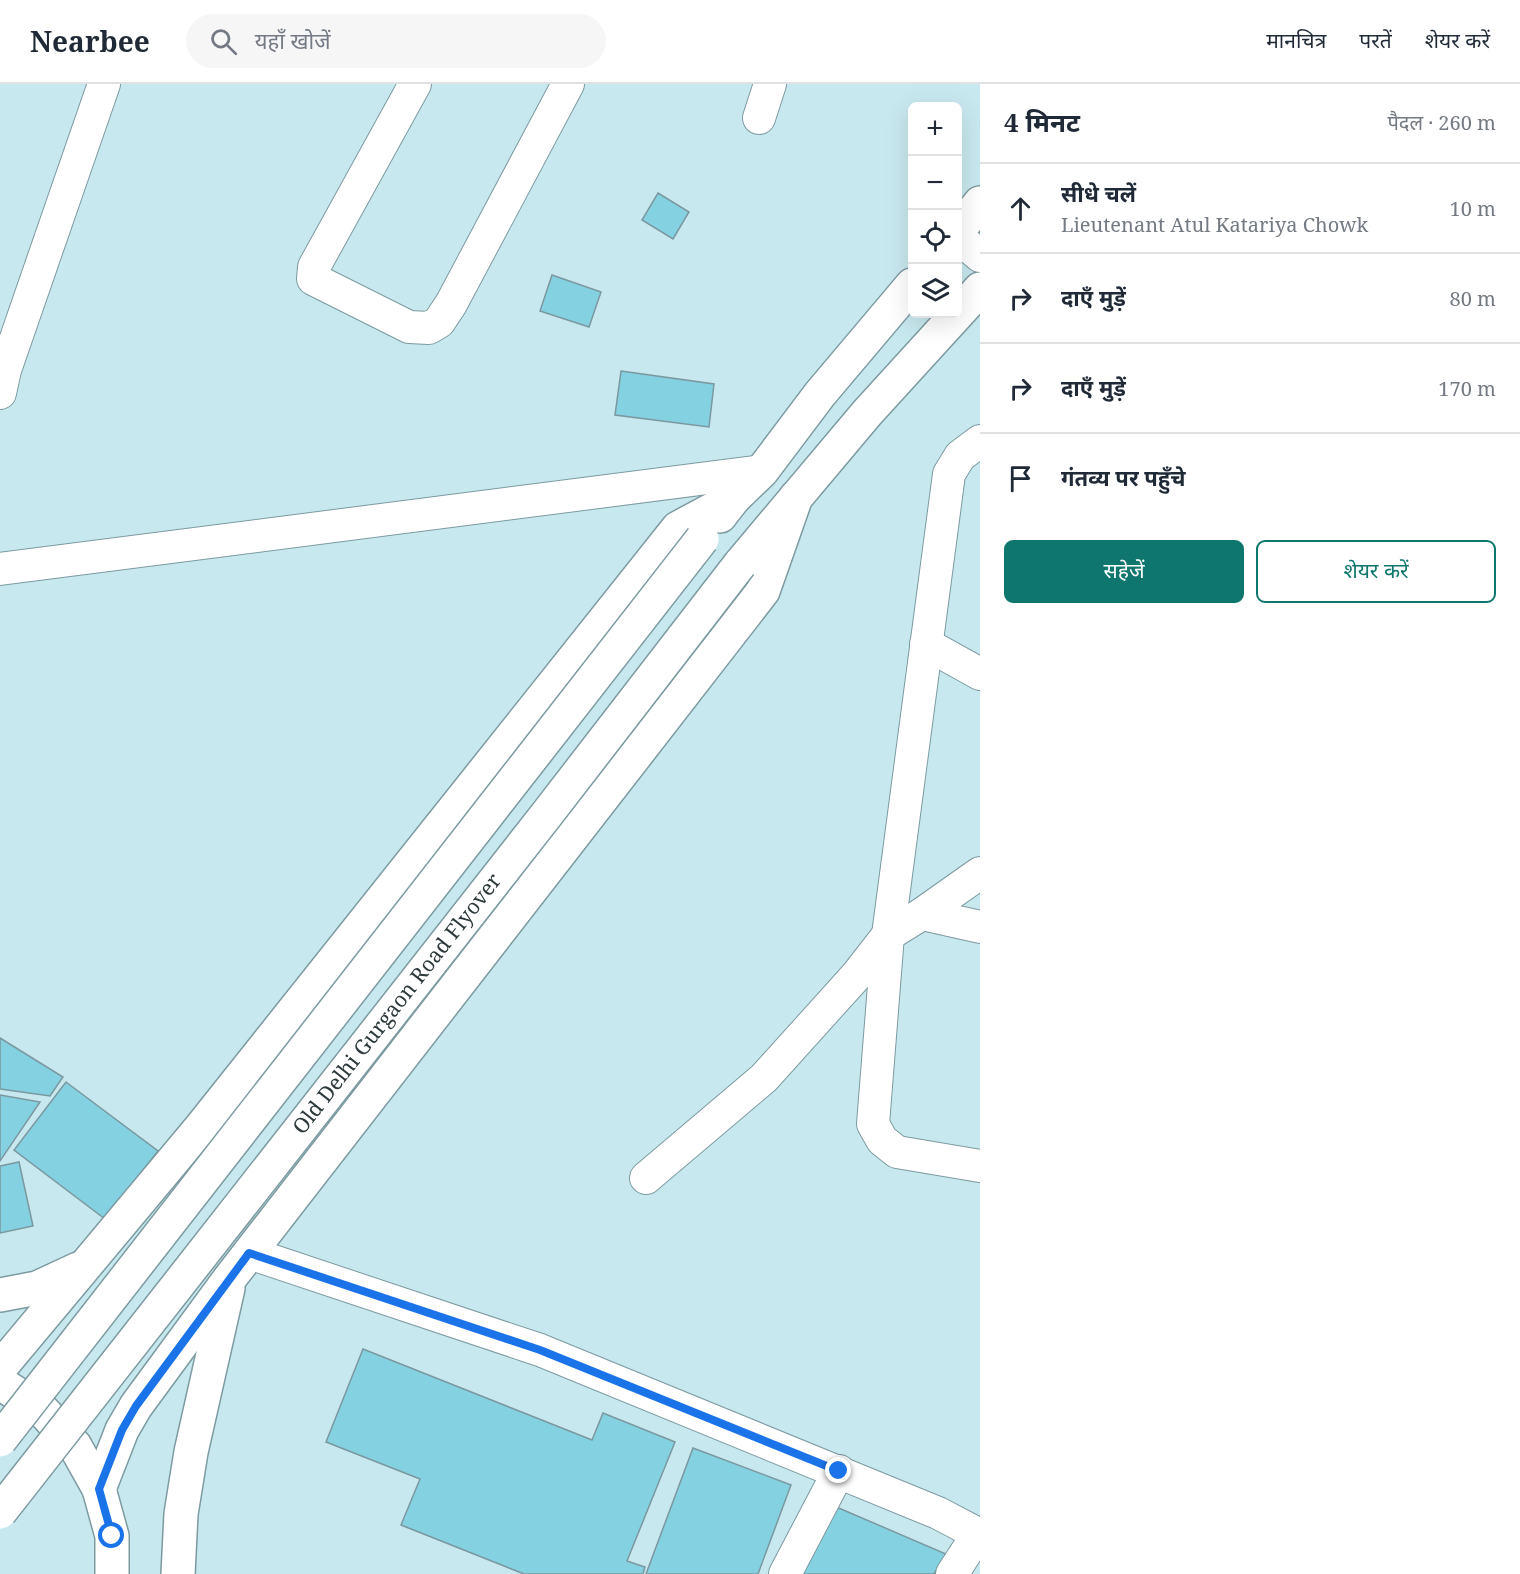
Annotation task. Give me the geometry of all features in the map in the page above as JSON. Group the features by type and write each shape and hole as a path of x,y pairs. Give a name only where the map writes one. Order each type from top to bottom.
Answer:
{"main road":[{"path":"962,225 980,203"},
{"path":"0,1440 734,498 762,471 820,394 908,290"},
{"name":"Old Delhi Gurgaon Road Flyover","path":"0,1512 740,564 867,413 980,290"},
{"path":"99,1489 122,1430 136,1406 240,1265 763,591 796,497"},
{"path":"0,1368 202,1126 678,528 734,498"},
{"path":"0,1295 37,1288 87,1264"},
{"path":"178,1574 181,1514 191,1452 240,1265"},
{"path":"0,1383 42,1410 75,1446 99,1489 112,1536 112,1574"}],"street":[{"path":"0,393 5,370 104,84"},
{"path":"415,84 314,267 313,279 409,327 429,328 438,322 451,304 568,84"},
{"path":"759,118 770,84"},
{"path":"962,241 980,256"},
{"path":"980,441 960,456 948,474 888,935 873,1124 882,1140 897,1152 980,1166"},
{"path":"0,569 762,471"},
{"path":"926,644 980,674"},
{"path":"646,1178 764,1078 856,976 888,935 980,873"},
{"path":"922,914 980,927"},
{"path":"240,1265 540,1350 938,1513 979,1534 952,1574"},
{"path":"785,1574 839,1471"}],"building":[{"path":"658,193 689,212 673,239 642,220"},
{"path":"552,275 601,292 589,327 540,311"},
{"path":"621,371 714,384 709,427 615,415"},
{"path":"0,1038 63,1077 50,1096 0,1089"},
{"path":"66,1082 158,1151 105,1219 14,1150"},
{"path":"0,1095 40,1102 0,1161"},
{"path":"19,1162 33,1226 0,1233 0,1166"},
{"path":"363,1349 592,1440 603,1413 675,1442 627,1561 645,1567 643,1574 524,1574 401,1525 420,1479 326,1442"},
{"path":"693,1448 791,1485 758,1574 646,1574"},
{"path":"834,1506 946,1554 934,1574 799,1574"}],"route":[{"path":"112,1536 99,1489 122,1430 136,1406 249,1253 540,1350 839,1471"}]}
